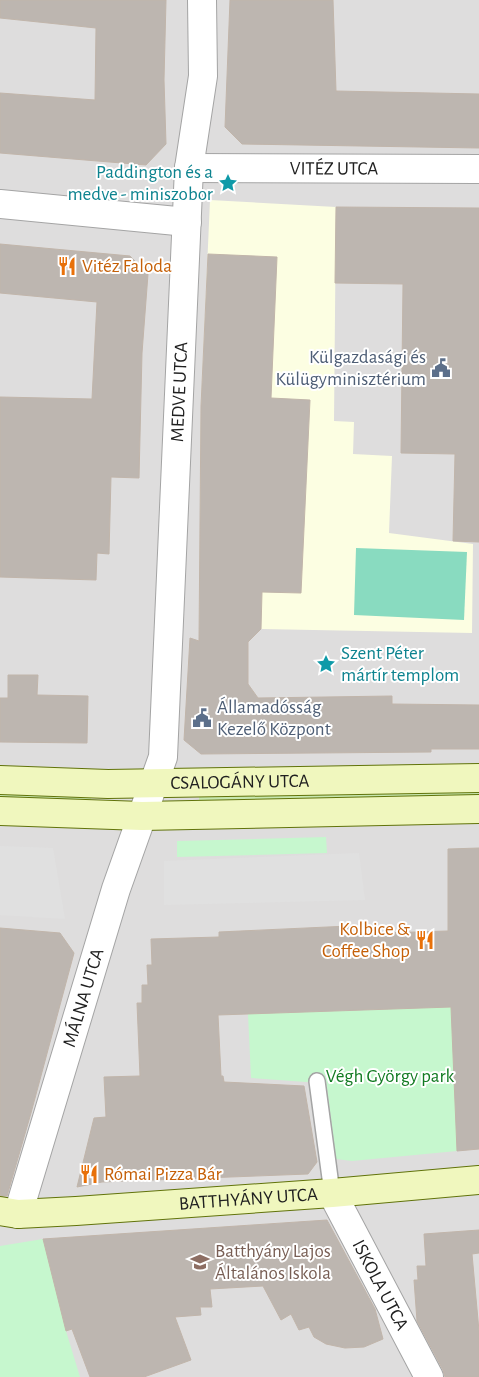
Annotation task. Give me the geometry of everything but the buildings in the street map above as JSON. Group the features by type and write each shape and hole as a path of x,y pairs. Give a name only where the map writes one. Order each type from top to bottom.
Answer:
{"street":[{"name":"MEDVE UTCA","path":"154,783 163,757 189,168 203,76 202,0"},
{"name":"VITÉZ UTCA","path":"189,168 479,170"},
{"path":"0,204 187,222"},
{"name":"CSALOGÁNY UTCA","path":"0,780 108,784 479,778"},
{"name":"MÁLNA UTCA","path":"9,1213 116,889 154,783"},
{"name":"CSALOGÁNY UTCA","path":"0,811 142,816 479,809"},
{"name":"BATTHYÁNY UTCA","path":"9,1213 332,1193 479,1180"},
{"name":"ISKOLA UTCA","path":"332,1193 429,1377"}],"lane":[{"path":"317,1081 332,1193"}],"shaded area":[{"path":"0,0 479,0 479,1377 0,1377"},
{"path":"210,200 336,207 334,421 354,422 353,454 392,456 389,533 473,544 472,633 261,629 248,642 199,641 201,406"},
{"path":"0,846 53,848 65,919 0,915"},
{"path":"359,853 365,900 164,905 164,861"}],"green space":[{"path":"356,548 467,552 464,620 354,615"},
{"path":"479,790 479,799 199,800 199,791"},
{"path":"0,792 91,795 91,803 0,801"},
{"path":"326,837 327,853 177,857 177,841"},
{"name":"Végh György park","path":"451,1007 457,1151 352,1161 336,1159 326,1080 306,1082 251,1078 248,1014"},
{"path":"43,1239 66,1331 80,1377 0,1377 0,1246"}],"place":[{"name":"Paddington és a medve - miniszobor","path":"228,183"},
{"name":"Vitéz Faloda","path":"67,266"},
{"name":"Külgazdasági és Külügyminisztérium","path":"441,368"},
{"name":"Szent Péter mártír templom","path":"326,664"},
{"name":"Államadósság Kezelő Központ","path":"202,718"},
{"name":"Kolbice & Coffee Shop","path":"425,940"},
{"name":"Római Pizza Bár","path":"89,1174"},
{"name":"Batthyány Lajos Általános Iskola","path":"200,1262"}]}
